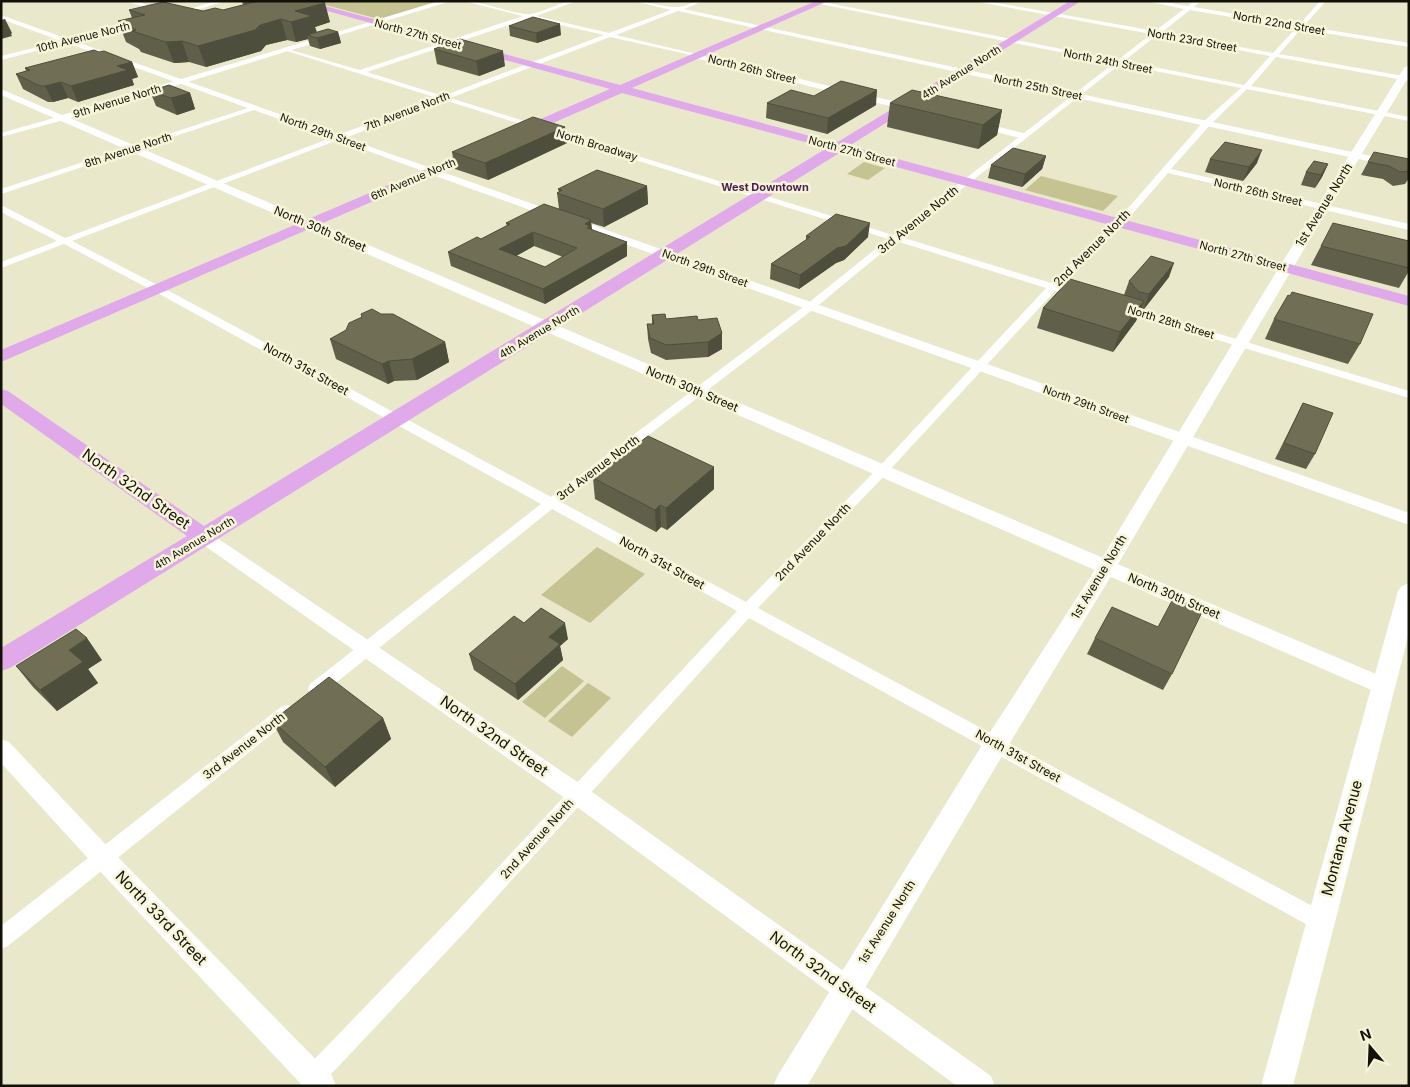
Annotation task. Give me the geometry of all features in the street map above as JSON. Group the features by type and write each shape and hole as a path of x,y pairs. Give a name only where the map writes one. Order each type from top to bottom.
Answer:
{"main road":[{"name":"North 27th Street","path":"295,1 1409,301"},
{"name":"4th Avenue North","path":"1,661 666,255 904,106 1077,1"},
{"path":"509,137 764,28 817,2"},
{"name":"1st Avenue North","path":"789,1086 1322,207 1405,79 1409,68"},
{"name":"6th Avenue North","path":"2,356 492,144"},
{"name":"North 32nd Street","path":"1,395 204,537"},
{"name":"Montana Avenue","path":"1277,1086 1382,686 1409,591"}],"street":[{"path":"129,1 173,14"},
{"path":"162,17 224,1"},
{"name":"9th Avenue North","path":"1,136 448,1"},
{"name":"North 26th Street","path":"467,1 923,111"},
{"path":"361,72 574,1"},
{"name":"North 25th Street","path":"638,1 1409,167"},
{"name":"7th Avenue North","path":"1,264 700,1"},
{"name":"North 23rd Street","path":"976,1 1405,79"},
{"name":"North 22nd Street","path":"1148,1 1409,45"},
{"name":"3rd Avenue North","path":"1,939 551,503 810,306 965,181 1198,1"},
{"name":"2nd Avenue North","path":"313,1083 748,610 882,471 1053,287 1117,223 1208,123 1246,87 1323,1"},
{"name":"North 24th Street","path":"817,2 1010,42 1409,119"},
{"name":"North 29th Street","path":"1,17 1409,519"},
{"name":"10th Avenue North","path":"1,58 146,21"},
{"name":"North Broadway","path":"289,50 762,195"},
{"name":"North 30th Street","path":"1,92 1382,686"},
{"name":"8th Avenue North","path":"1,192 254,108"},
{"path":"963,121 1037,139"},
{"name":"North 26th Street","path":"1166,170 1409,227"},
{"path":"762,195 1071,292"},
{"name":"North 31st Street","path":"1,208 157,289 1320,921"},
{"name":"North 28th Street","path":"1114,305 1409,395"},
{"name":"North 32nd Street","path":"204,537 368,648 577,794 981,1086"},
{"name":"North 33rd Street","path":"1,748 313,1083"}],"shaded area":[{"path":"310,1 438,1 379,19"},
{"path":"864,162 885,168 868,180 847,174"},
{"path":"1041,176 1118,196 1103,211 1025,190"},
{"path":"597,547 645,574 590,623 541,595"},
{"path":"562,666 584,681 545,718 522,702"},
{"path":"588,683 611,698 572,737 548,721"}],"building":[{"path":"258,1 320,1 325,3 295,11 312,16 291,22 281,19 260,25 255,30 198,46 182,41 166,42 132,31 136,30 118,21 145,15 129,10 163,2 203,11 215,8 223,10"},
{"path":"533,17 560,24 536,33 509,26"},
{"path":"328,29 338,32 317,38 307,35"},
{"path":"460,39 503,51 476,61 434,49"},
{"path":"94,50 104,51 132,62 117,66 128,70 71,86 61,82 40,86 16,74 30,70 25,68"},
{"path":"841,81 877,90 828,118 767,103 791,90 814,96"},
{"path":"169,85 190,93 171,98 150,91"},
{"path":"912,90 1002,110 983,125 890,103"},
{"path":"533,117 565,127 485,163 452,152"},
{"path":"1225,142 1262,150 1249,167 1210,159"},
{"path":"1013,148 1046,156 1025,174 991,165"},
{"path":"1374,152 1409,159 1409,171 1400,172 1389,166 1368,162"},
{"path":"1314,161 1328,164 1321,175 1306,172"},
{"path":"597,170 647,186 603,209 557,193 562,190 558,189"},
{"path":"544,204 591,220 585,224 590,226 587,228 627,242 543,289 448,252 477,237 481,239 510,224 506,223","holes":["533,232 577,248 545,267 499,249"]},
{"path":"836,214 870,223 846,246 837,248 800,275 771,264 810,237 806,236"},
{"path":"1333,223 1409,241 1409,268 1321,246"},
{"path":"1151,256 1174,263 1149,294 1139,292 1129,281"},
{"path":"1070,279 1144,301 1120,332 1043,308"},
{"path":"1292,292 1373,314 1360,344 1274,319 1288,295 1290,296"},
{"path":"372,309 381,314 393,314 445,342 412,359 389,361 382,364 330,339 346,330 349,323 362,317 361,314"},
{"path":"665,314 666,319 697,316 698,320 717,318 722,333 708,342 666,345 650,338 647,324 654,324 652,315"},
{"path":"1303,403 1333,413 1315,454 1284,443"},
{"path":"648,436 714,467 666,508 660,505 655,510 593,478"},
{"path":"1174,597 1203,610 1172,674 1095,638 1112,607 1158,627"},
{"path":"541,608 565,623 549,637 560,644 515,684 469,654 514,616 524,623"},
{"path":"76,629 87,638 69,650 83,662 40,690 16,666"},
{"path":"329,677 383,718 325,767 272,721"}],"district":[{"name":"West Downtown","path":"765,187"}]}
